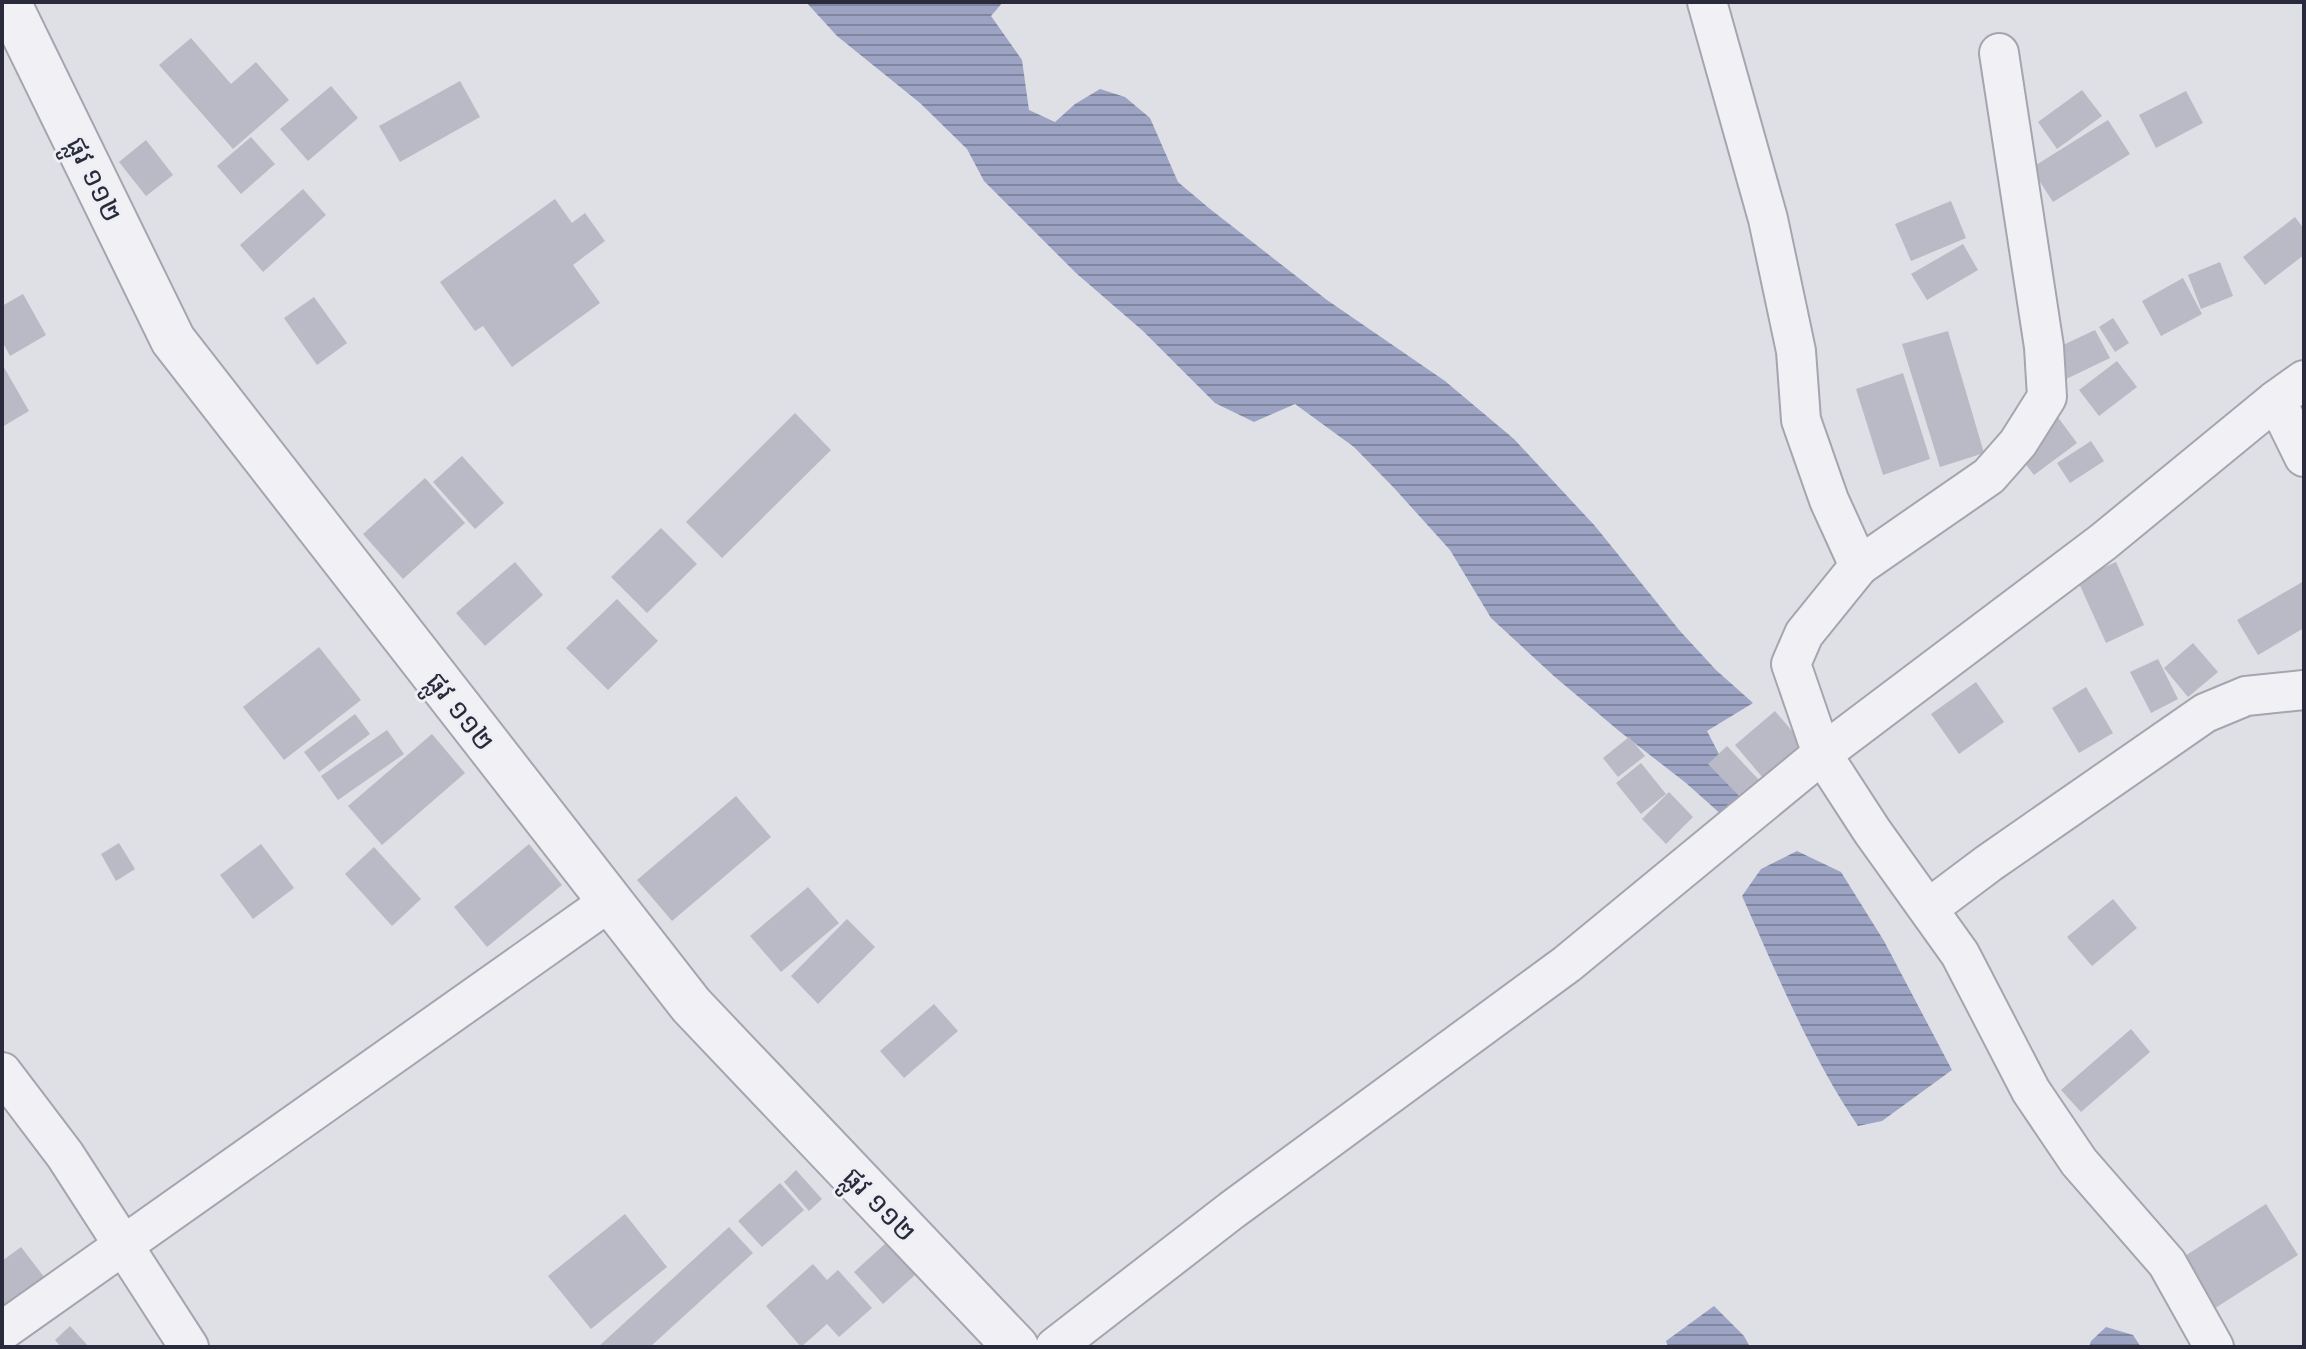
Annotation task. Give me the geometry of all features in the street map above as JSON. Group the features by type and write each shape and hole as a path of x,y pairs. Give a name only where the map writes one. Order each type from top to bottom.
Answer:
{"street":[{"name":"ផ្លូវ ១១២","path":"8,2 173,340 691,1005 1016,1347"},
{"path":"1707,2 1768,219 1796,351 1801,420 1829,500 1859,566"},
{"path":"1999,53 2044,347 2047,397 2018,443 1989,476 1859,566 1804,634 1791,664 1822,754 1872,831 1960,954 2031,1091 2079,1162 2167,1263 2214,1347"},
{"path":"1055,1347 1232,1210 1567,964 1822,754 2103,542 2290,390 2304,457"},
{"path":"1929,908 2205,713 2246,696 2304,690"},
{"path":"2,1331 609,902"},
{"path":"2,1072 65,1155 189,1347"}],"water":[{"path":"806,2 1003,2 991,16 1022,60 1029,110 1055,122 1075,104 1100,89 1125,97 1150,118 1178,182 1327,300 1445,381 1514,439 1595,526 1680,631 1716,670 1753,703 1707,731 1745,804 1723,816 1555,677 1491,618 1450,550 1354,447 1295,404 1254,422 1215,403 1143,331 1076,273 984,181 967,149 920,103 837,36"},
{"path":"1797,851 1841,872 1884,941 1952,1070 1882,1121 1858,1126 1841,1099 1795,1014 1742,896 1761,869"},
{"path":"1714,1306 1744,1336 1750,1347 1668,1347 1666,1341"},
{"path":"2106,1327 2133,1335 2141,1347 2089,1347"}],"building":[{"path":"191,38 231,84 256,62 289,100 233,149 159,65"},
{"path":"460,81 480,117 400,162 379,126"},
{"path":"331,86 358,118 308,161 280,129"},
{"path":"2082,90 2102,116 2057,149 2038,122"},
{"path":"2186,91 2203,123 2156,148 2139,115"},
{"path":"2108,120 2130,154 2053,202 2031,168"},
{"path":"251,137 275,164 241,194 217,166"},
{"path":"146,140 173,175 146,196 119,162"},
{"path":"303,189 326,215 263,272 240,245"},
{"path":"555,199 572,223 585,213 605,241 573,265 600,303 512,367 483,326 475,331 440,282"},
{"path":"1951,201 1966,238 1911,261 1895,224"},
{"path":"2295,217 2304,229 2304,255 2265,285 2243,257"},
{"path":"1963,244 1978,270 1927,300 1911,274"},
{"path":"2220,262 2233,296 2201,309 2188,275"},
{"path":"2183,278 2202,314 2161,336 2142,301"},
{"path":"23,294 46,335 10,356 2,341 2,306"},
{"path":"314,297 347,343 317,365 284,318"},
{"path":"2113,318 2129,343 2115,352 2099,327"},
{"path":"2095,330 2110,358 2060,382 2046,353"},
{"path":"1948,331 1984,453 1940,467 1902,344"},
{"path":"2117,361 2137,387 2099,416 2079,390"},
{"path":"2,364 29,411 2,427"},
{"path":"1903,373 1930,459 1883,475 1856,389"},
{"path":"795,413 831,450 722,558 686,522"},
{"path":"2057,416 2077,443 2034,475 2014,449"},
{"path":"2091,441 2104,461 2070,483 2057,463"},
{"path":"462,456 504,503 475,529 433,482"},
{"path":"425,478 465,523 403,579 363,534"},
{"path":"661,528 697,564 647,613 611,577"},
{"path":"515,562 543,595 485,646 456,613"},
{"path":"2116,562 2144,625 2106,643 2077,579"},
{"path":"2304,581 2304,628 2258,655 2237,620"},
{"path":"617,599 658,641 608,690 566,648"},
{"path":"2193,643 2218,672 2188,697 2164,668"},
{"path":"319,647 361,700 284,760 243,707"},
{"path":"2158,659 2178,699 2151,713 2130,672"},
{"path":"1976,682 2004,722 1959,754 1931,714"},
{"path":"2086,687 2113,733 2079,753 2052,708"},
{"path":"1775,711 1809,751 1769,785 1735,745"},
{"path":"355,714 370,734 319,772 304,752"},
{"path":"387,730 404,754 338,800 321,776"},
{"path":"432,734 465,773 382,845 348,806"},
{"path":"1629,737 1645,756 1618,777 1603,758"},
{"path":"1727,746 1759,780 1740,797 1708,764"},
{"path":"1641,763 1666,794 1641,814 1616,783"},
{"path":"1669,792 1693,817 1666,844 1642,819"},
{"path":"736,796 771,837 672,921 637,880"},
{"path":"119,843 135,869 116,881 101,854"},
{"path":"261,844 294,888 253,919 220,875"},
{"path":"529,844 562,885 487,947 454,907"},
{"path":"374,847 421,899 392,926 345,874"},
{"path":"808,887 839,923 781,972 750,936"},
{"path":"2113,899 2137,928 2092,966 2067,937"},
{"path":"847,919 875,947 818,1004 791,976"},
{"path":"934,1004 958,1031 904,1078 880,1051"},
{"path":"2131,1029 2150,1052 2081,1112 2061,1090"},
{"path":"796,1170 822,1199 809,1211 784,1182"},
{"path":"780,1183 804,1210 762,1247 738,1221"},
{"path":"2266,1204 2298,1255 2209,1312 2177,1261"},
{"path":"625,1214 667,1267 591,1329 548,1276"},
{"path":"729,1227 753,1253 650,1347 598,1347"},
{"path":"897,1233 926,1265 883,1304 854,1272"},
{"path":"21,1247 48,1282 2,1316 2,1261"},
{"path":"813,1264 827,1280 838,1270 872,1308 839,1337 827,1324 801,1347 766,1306"},
{"path":"70,1326 89,1347 61,1347 55,1340"}]}
